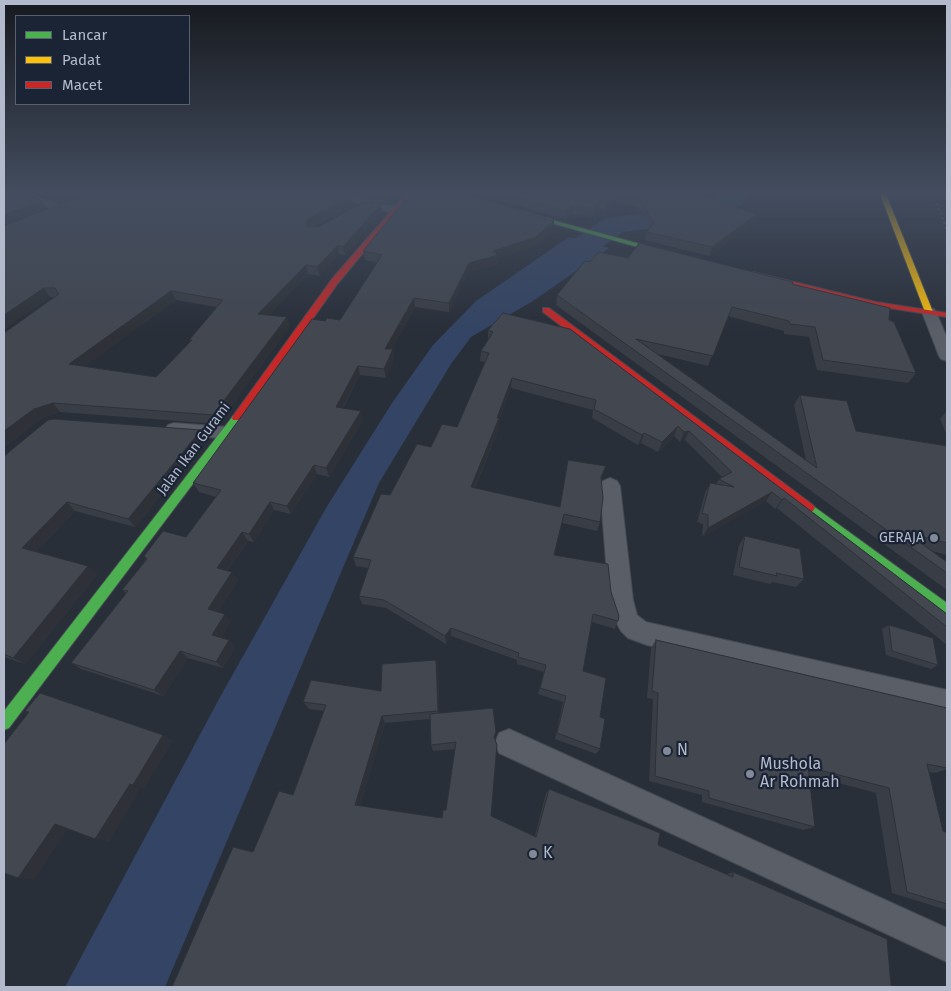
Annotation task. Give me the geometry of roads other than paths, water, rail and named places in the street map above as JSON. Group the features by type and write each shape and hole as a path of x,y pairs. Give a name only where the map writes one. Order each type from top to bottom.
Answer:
{"main road":[{"name":"Jalan Ikan Gurami","path":"4,722 226,433 335,281 369,240"},
{"path":"617,240 685,257"},
{"path":"901,240 929,312"},
{"path":"742,271 876,304 947,315"},
{"path":"546,310 947,611"}],"street":[{"path":"929,312 947,356"},
{"path":"159,427 226,433"},
{"path":"610,486 621,600 626,619 638,630 647,634 947,703"},
{"path":"509,743 947,945"}],"water":[{"path":"564,240 581,240 609,248 533,301 471,337 451,364 379,483 165,987 65,987 219,699 326,508 392,403 433,345 476,301"}],"waterway":[{"path":"536,279 592,240"}],"place":[{"name":"GERAJA","path":"934,538"},
{"name":"N","path":"667,751"},
{"name":"Mushola Ar Rohmah","path":"750,774"},
{"name":"K","path":"533,854"}]}
